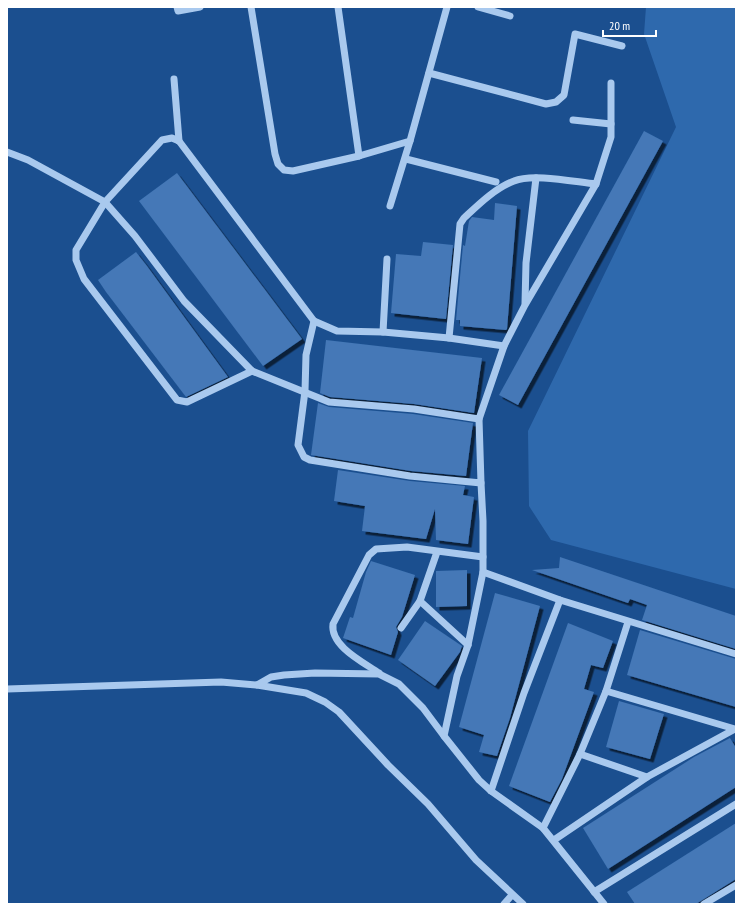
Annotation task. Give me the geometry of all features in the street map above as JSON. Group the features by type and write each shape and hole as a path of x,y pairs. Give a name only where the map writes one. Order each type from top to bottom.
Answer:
{"street":[{"path":"177,7 178,11 200,7"},
{"path":"252,7 275,154 278,164 284,170 293,171 359,156 410,141"},
{"path":"338,7 359,156"},
{"path":"390,206 406,159 447,7"},
{"path":"478,7 510,16"},
{"path":"429,73 546,104 556,102 564,95 575,34 622,46"},
{"path":"174,79 179,141"},
{"path":"444,736 457,676 468,645 483,572 480,419 504,346 525,305 596,184 611,137 611,83"},
{"path":"573,120 611,124"},
{"path":"252,371 187,402 177,400 168,391 84,279 79,269 76,250 105,202 162,140 172,138 179,141 314,321 337,331 383,332 449,338 504,346"},
{"path":"7,152 28,160 105,202 135,236 184,301 252,371 329,402 414,409 480,419"},
{"path":"406,159 496,182"},
{"path":"449,338 460,224 464,218 501,188 513,181 524,178 596,184"},
{"path":"525,305 526,263 536,178"},
{"path":"383,332 387,259"},
{"path":"314,321 306,355 305,392 298,445 304,457 310,460 410,476 481,483"},
{"path":"483,557 407,547 376,549 369,555 333,624 334,635 340,644 379,674 399,684 423,708 479,780 491,791 543,828 604,904"},
{"path":"401,628 420,601 437,552"},
{"path":"483,572 560,600 736,654"},
{"path":"491,791 524,693 560,600"},
{"path":"420,601 468,645"},
{"path":"543,828 580,754 606,691 628,622"},
{"path":"257,685 271,677 284,675 315,673 379,674"},
{"path":"7,690 222,682 257,685 306,693 325,702 339,712 388,765 428,804 476,860 523,904"},
{"path":"606,691 736,729"},
{"path":"554,840 647,776 736,729"},
{"path":"580,754 647,776"},
{"path":"594,892 736,804"},
{"path":"704,904 736,885"},
{"path":"504,904 512,895"}],"shaded area":[{"path":"646,7 736,7 736,589 551,540 529,506 528,431 676,127 644,34"}],"building":[{"path":"644,131 663,141 518,405 499,395"},
{"path":"177,173 302,339 263,366 139,201"},
{"path":"495,203 517,206 507,329 460,326 460,320 456,320 463,245 465,246 469,221 472,217 494,220"},
{"path":"423,242 453,245 446,319 391,313 396,254 421,256"},
{"path":"136,252 228,377 186,397 106,292 98,280"},
{"path":"326,340 482,358 474,413 414,404 330,397 320,393"},
{"path":"318,403 329,407 413,414 473,423 466,476 411,471 311,455"},
{"path":"338,470 410,481 465,486 463,495 474,497 468,544 436,540 435,509 426,539 362,531 365,506 334,501"},
{"path":"560,557 736,616 736,649 642,620 647,605 630,599 628,603 532,570 559,568"},
{"path":"371,561 415,575 402,617 396,627 398,632 391,655 343,638 350,617 353,618 366,572"},
{"path":"467,570 467,606 436,607 436,571"},
{"path":"495,593 540,606 510,718 497,756 479,752 484,735 459,727"},
{"path":"425,621 462,646 460,652 435,686 398,660"},
{"path":"568,623 613,641 603,668 591,665 584,689 594,692 562,779 550,802 509,786"},
{"path":"640,630 736,659 736,707 627,675"},
{"path":"619,701 664,714 650,759 606,747"},
{"path":"730,738 736,748 736,787 608,869 583,828 694,757"},
{"path":"736,823 736,879 696,904 635,904 627,892"}]}
